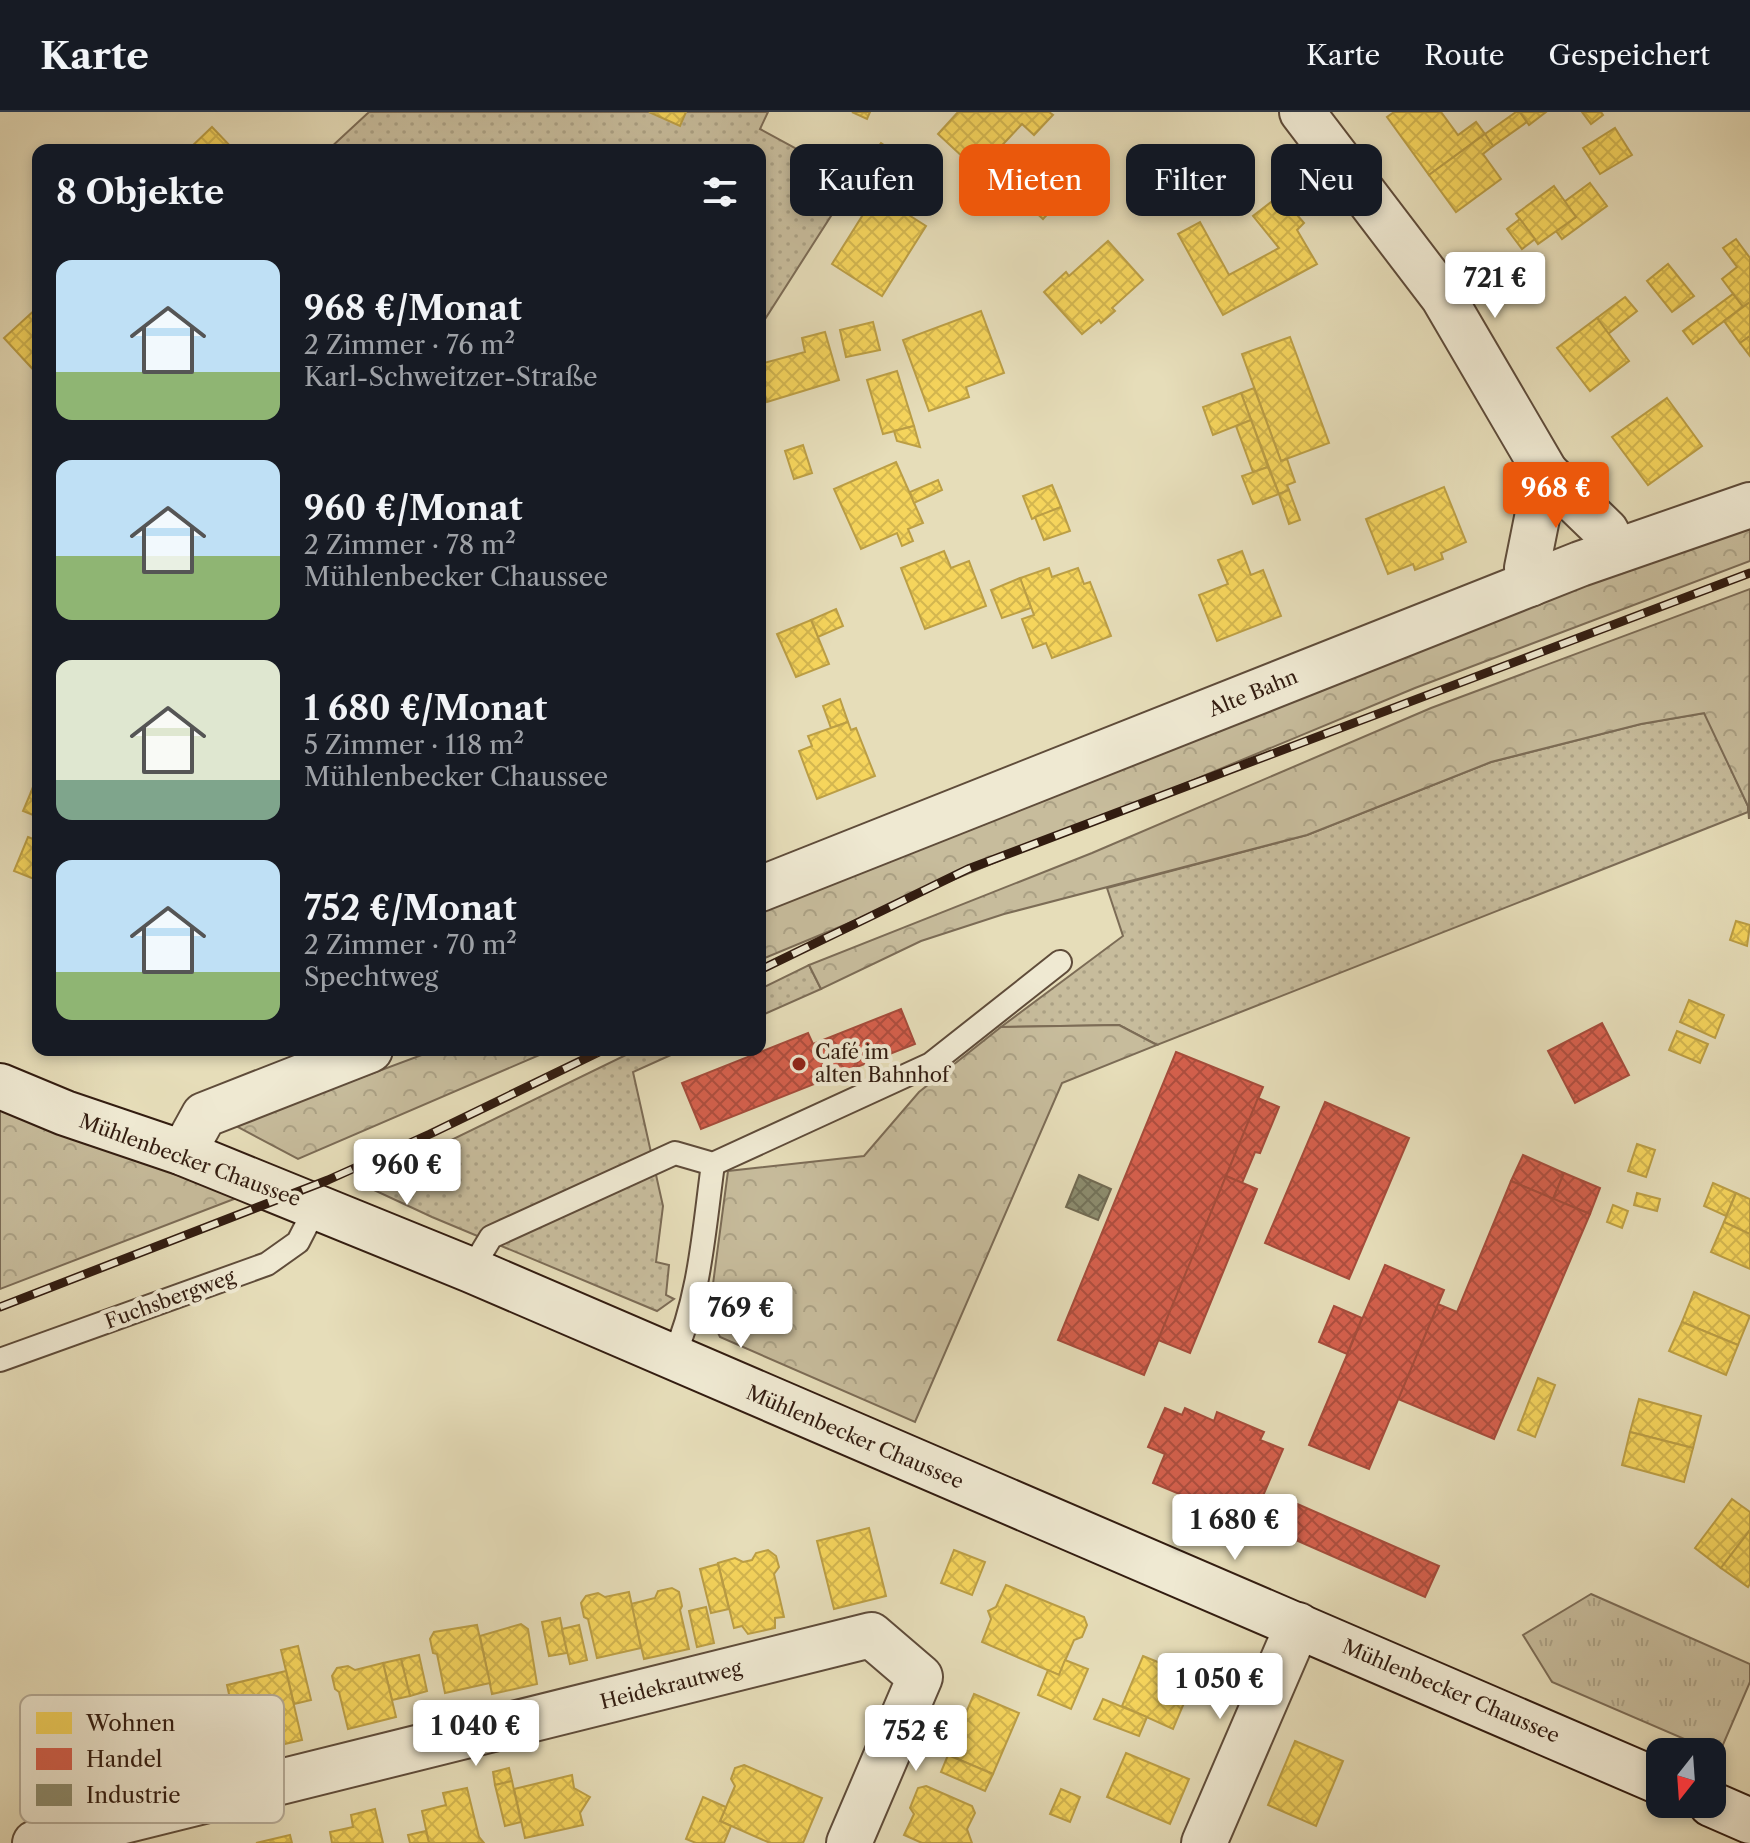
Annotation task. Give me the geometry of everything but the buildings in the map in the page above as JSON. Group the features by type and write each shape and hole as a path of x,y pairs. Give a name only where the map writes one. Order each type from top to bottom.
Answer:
{"street":[{"path":"1302,112 1443,297 1546,473 1606,531 1616,551"},
{"path":"1530,584 1527,568 1546,473"},
{"name":"Alte Bahn","path":"766,887 1530,584 1750,505"},
{"path":"183,1153 204,1115 355,1056"},
{"name":"Mühlenbecker Chaussee","path":"0,1086 65,1113 183,1153 471,1270 1646,1776"},
{"path":"1204,1843 1298,1625"},
{"name":"Heidekrautweg","path":"284,1781 871,1635 920,1677 849,1843"},
{"path":"1726,1811 1750,1821"},
{"name":"Heidekrautweg","path":"35,1843 115,1823"}],"lane":[{"path":"471,1270 491,1237 675,1153 713,1164 931,1064 1060,962"},
{"path":"673,1358 685,1332 700,1257 713,1164"},
{"name":"Fuchsbergweg","path":"0,1360 267,1264 298,1242 316,1207"}],"green space":[{"path":"369,112 768,112 760,129 790,145 790,216 831,216 766,318 766,144 334,144"},
{"path":"1750,515 1750,561 1415,688 766,958 766,894"},
{"path":"1750,589 1749,819 1748,806 1704,713 1641,724 1491,762 1307,835 1004,914 921,941 821,989 809,965 1092,853 1431,708"},
{"path":"1705,713 1748,812 1157,1045 1119,1025 1001,1027 1123,936 1107,888 1307,835 1491,762 1641,724"},
{"path":"809,965 821,989 766,1013 766,986"},
{"path":"1119,1025 1157,1045 1062,1083 915,1422 720,1337 709,1314 728,1171 864,1156 919,1092 1001,1027"},
{"path":"419,1056 537,1056 298,1159 234,1125"},
{"path":"624,1056 669,1056 633,1072 663,1206 656,1262 669,1265 666,1295 674,1299 657,1311 361,1184"},
{"path":"0,1110 247,1194 0,1289"},
{"path":"1591,1594 1750,1664 1750,1682 1726,1738 1682,1738 1552,1682 1523,1635"}],"railway":[{"path":"766,967 968,869 1750,573"},
{"path":"0,1307 328,1180 591,1056"}],"place":[{"name":"Café im alten Bahnhof","path":"799,1064"}]}
